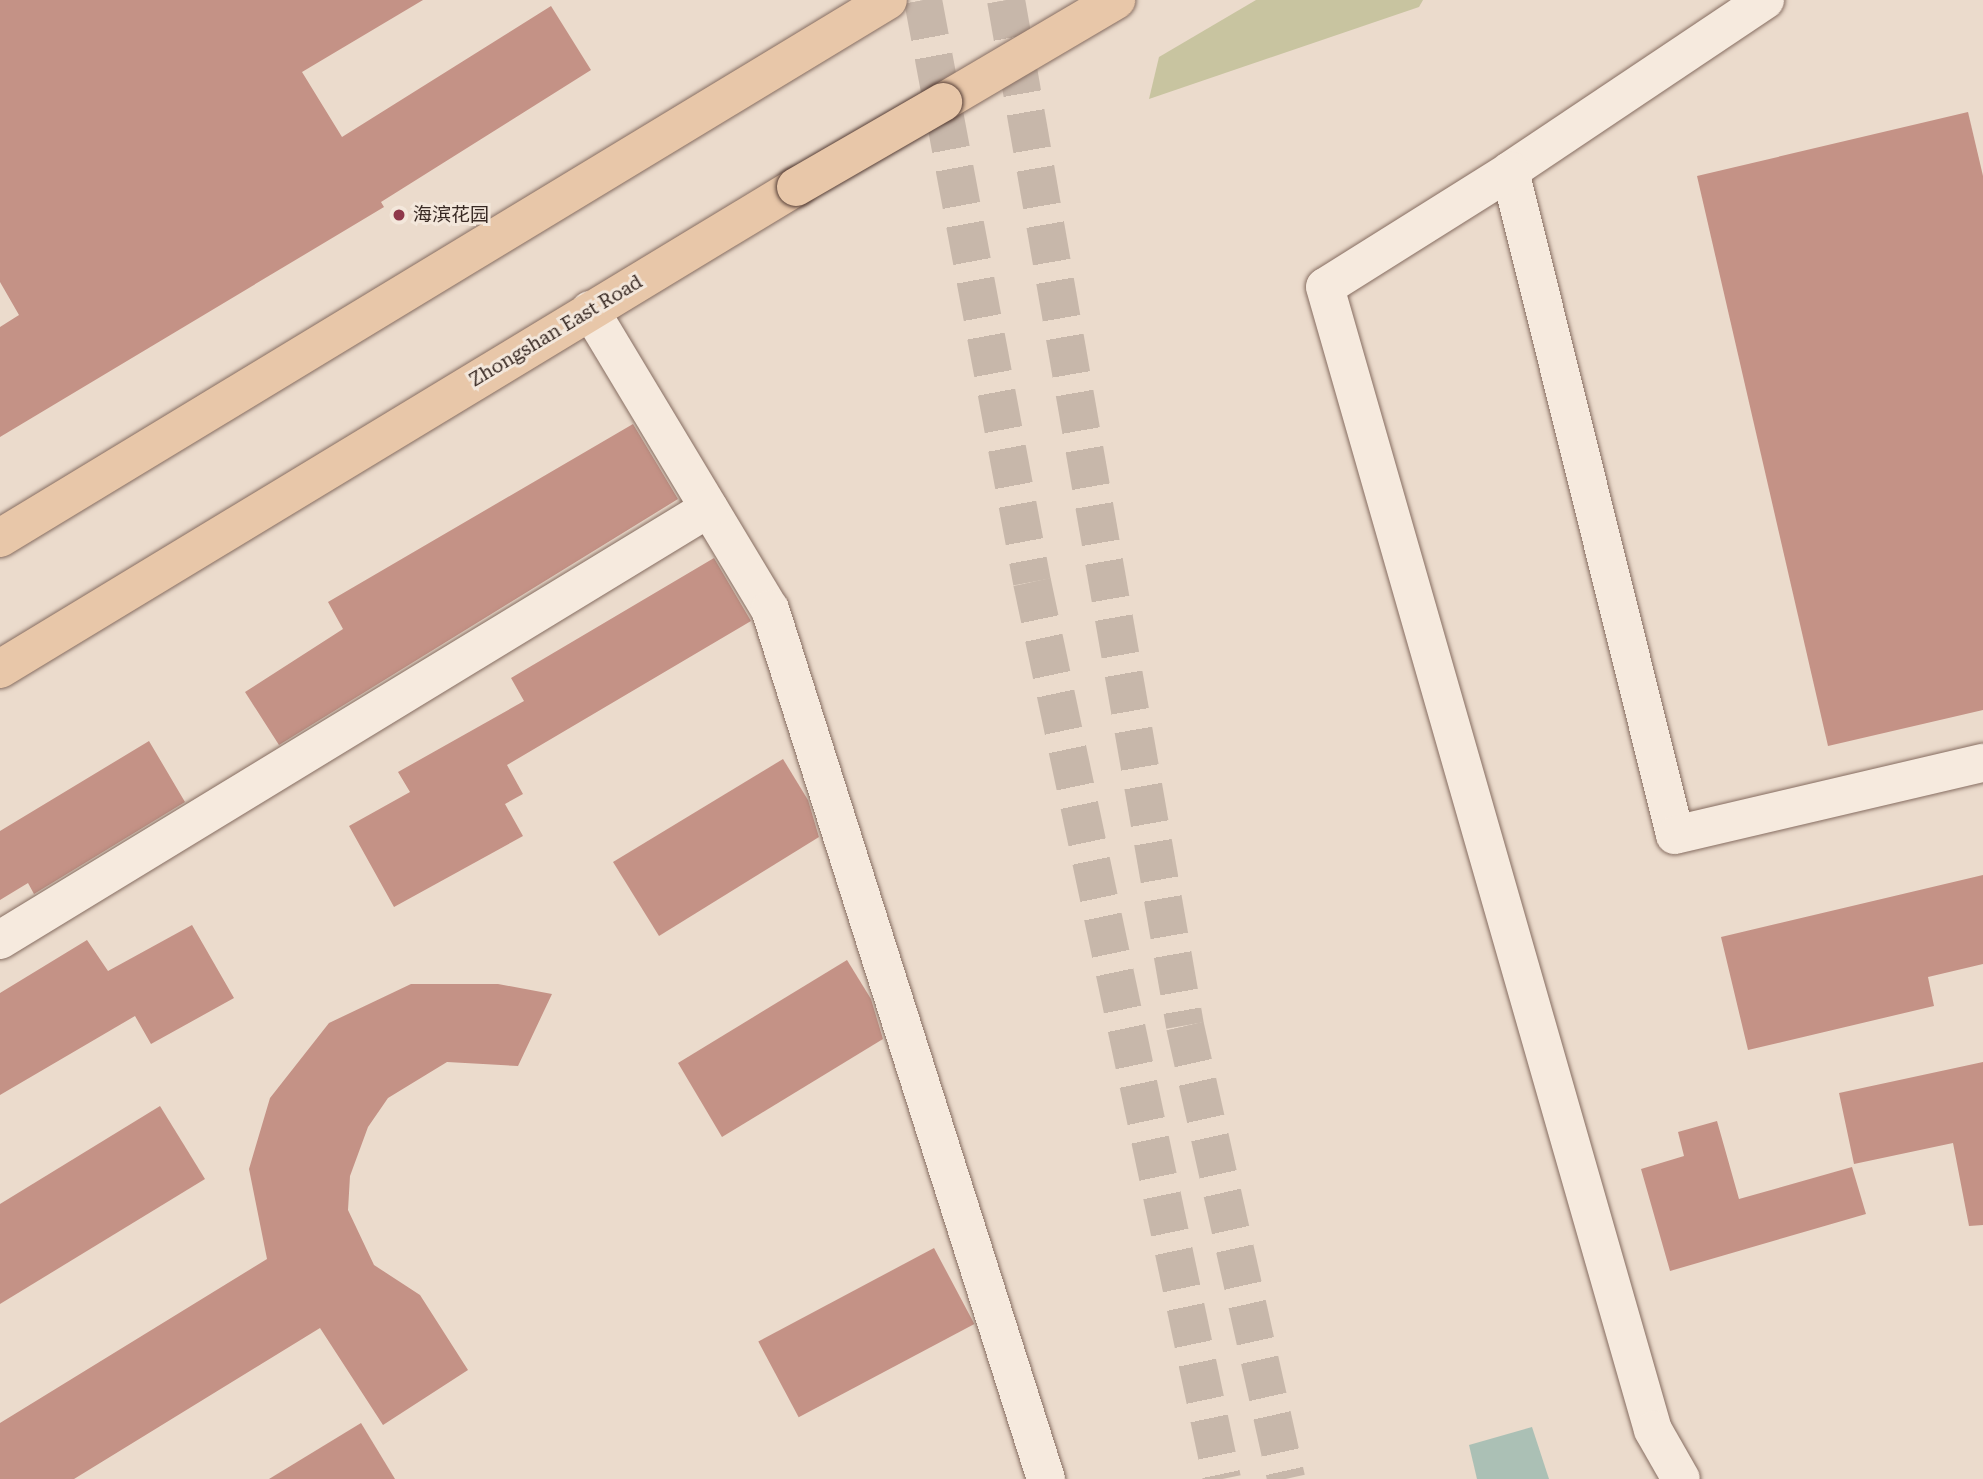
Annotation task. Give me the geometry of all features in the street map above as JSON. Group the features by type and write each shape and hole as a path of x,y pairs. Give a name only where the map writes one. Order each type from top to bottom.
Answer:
{"main road":[{"path":"0,538 752,83 848,11 888,0"},
{"name":"Zhongshan East Road","path":"0,670 590,310 1116,0"}],"street":[{"path":"1681,1479 1653,1430 1325,287 1510,171 1765,0"},
{"path":"1510,171 1675,835 1983,763"},
{"path":"590,310 770,609 1046,1479"},
{"path":"0,940 709,508"}],"shaded area":[{"path":"1256,0 1423,0 1419,7 1149,99 1159,57"},
{"path":"1532,1427 1549,1479 1477,1479 1469,1445"}],"building":[{"path":"0,0 423,0 302,72 342,137 551,6 591,70 381,202 384,207 0,437 0,327 19,315 0,282"},
{"path":"1968,112 1983,176 1983,710 1828,746 1697,176"},
{"path":"633,424 678,499 279,745 245,692 343,629 328,602"},
{"path":"714,558 751,621 507,765 523,794 505,804 523,836 394,907 349,826 410,792 398,772 524,701 511,678"},
{"path":"149,741 185,802 34,894 28,883 0,900 0,831"},
{"path":"783,759 808,800 819,837 659,936 613,862"},
{"path":"1983,875 1983,964 1928,977 1934,1006 1748,1050 1721,937"},
{"path":"192,925 234,998 151,1044 135,1016 0,1095 0,993 87,940 108,971"},
{"path":"847,960 871,999 883,1039 722,1137 678,1063"},
{"path":"411,984 498,984 552,994 518,1066 447,1062 388,1098 368,1127 350,1176 348,1210 374,1265 420,1295 468,1370 383,1425 320,1328 74,1479 0,1479 0,1423 267,1259 249,1169 270,1098 329,1023"},
{"path":"1983,1062 1983,1225 1969,1226 1953,1143 1854,1164 1839,1093"},
{"path":"160,1106 205,1179 0,1304 0,1204"},
{"path":"1717,1121 1739,1199 1852,1167 1866,1214 1670,1271 1641,1169 1684,1156 1678,1132"},
{"path":"934,1248 974,1324 799,1417 758,1341"},
{"path":"361,1423 395,1479 269,1479"}],"tunnel":[{"path":"923,0 1032,582 1222,1479"},
{"path":"1006,0 1185,1026 1286,1479"}],"place":[{"name":"海滨花园","path":"399,215"}]}
